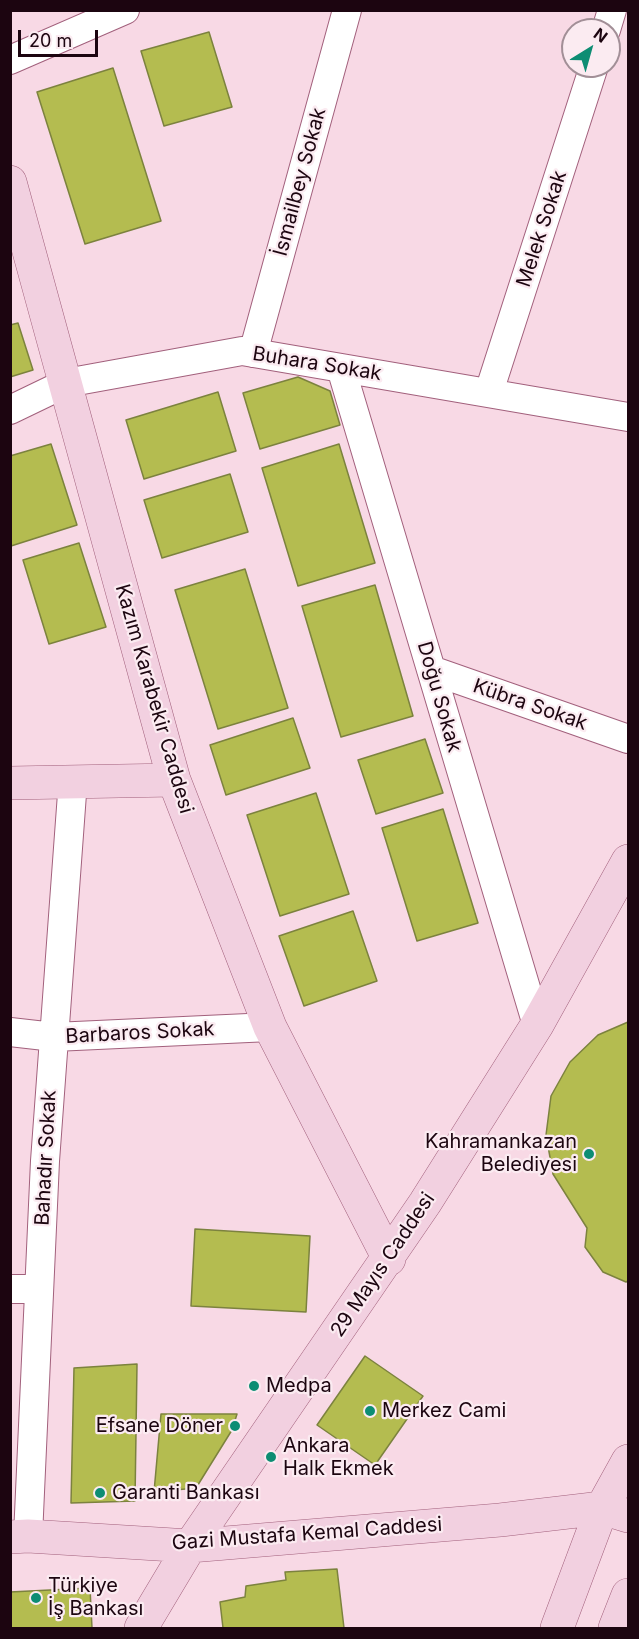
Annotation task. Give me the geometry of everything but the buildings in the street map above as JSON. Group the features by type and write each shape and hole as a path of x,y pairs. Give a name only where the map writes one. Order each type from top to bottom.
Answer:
{"street":[{"path":"10,60 125,10"},
{"name":"İsmailbey Sokak","path":"253,353 347,10"},
{"name":"Melek Sokak","path":"489,392 590,78"},
{"name":"Kazım Karabekir Caddesi","path":"10,182 174,780 270,1028 389,1259"},
{"name":"Buhara Sokak","path":"10,410 66,383 242,351 628,417"},
{"name":"Doğu Sokak","path":"341,368 537,1025"},
{"name":"Kübra Sokak","path":"431,670 628,740"},
{"path":"10,783 73,780 174,780"},
{"name":"Bahadır Sokak","path":"19,1536 39,1288 73,780"},
{"name":"29 Mayıs Caddesi","path":"141,1629 190,1546 389,1259 537,1025 628,861"},
{"name":"Barbaros Sokak","path":"10,1032 54,1037 270,1028"},
{"path":"10,1289 39,1288"},
{"path":"557,1629 615,1512 628,1461"},
{"name":"Gazi Mustafa Kemal Caddesi","path":"19,1536 190,1546 615,1512"},
{"path":"615,1629 628,1595"}],"place":[{"name":"Kahramankazan Belediyesi","path":"589,1154"},
{"name":"Medpa","path":"254,1386"},
{"name":"Merkez Cami","path":"370,1411"},
{"name":"Efsane Döner","path":"235,1426"},
{"name":"Ankara Halk Ekmek","path":"271,1457"},
{"name":"Garanti Bankası","path":"100,1493"},
{"name":"Türkiye İş Bankası","path":"36,1598"}]}
